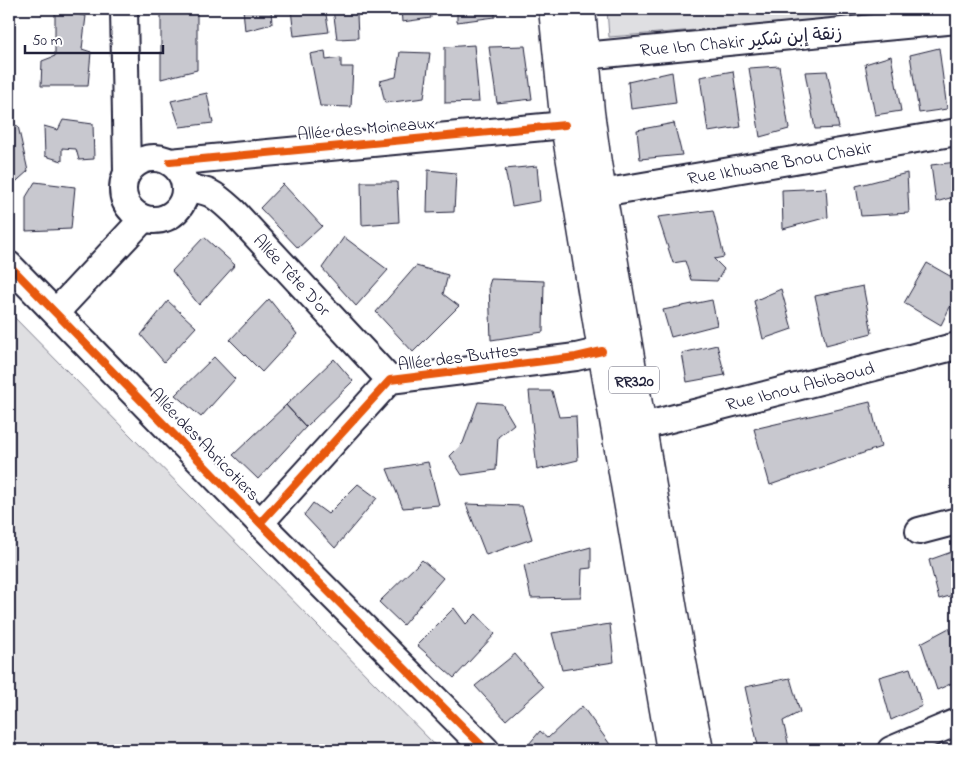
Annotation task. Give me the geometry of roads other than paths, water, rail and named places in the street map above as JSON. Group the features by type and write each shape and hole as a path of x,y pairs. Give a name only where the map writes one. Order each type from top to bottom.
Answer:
{"main road":[{"name":"RR320","path":"553,9 565,125 671,750"},
{"name":"RR320","path":"581,9 590,112 602,192 681,657 699,750"}],"street":[{"path":"124,9 127,172"},
{"name":"Rue Ibn Chakir زنقة إبن شكير","path":"584,56 957,20"},
{"name":"Allée des Moineaux","path":"170,162 565,125"},
{"name":"Rue Ikhwane Bnou Chakir","path":"602,192 957,132"},
{"path":"151,157 161,158 170,162 178,168 183,178 184,198 179,208 172,215 153,221 142,219 134,214 124,199 123,181 127,172 133,164 151,157"},
{"name":"Allée Tête D'or","path":"185,188 204,190 218,198 234,212 390,380"},
{"path":"56,312 142,219"},
{"name":"Allée des Abricotiers","path":"9,265 260,523 486,750"},
{"name":"Rue Ibnou Abibaoud","path":"642,426 957,346"},
{"name":"Allée des Buttes","path":"260,523 390,380 576,357 602,351"},
{"path":"919,531 957,521"},
{"path":"890,750 957,722"}]}
